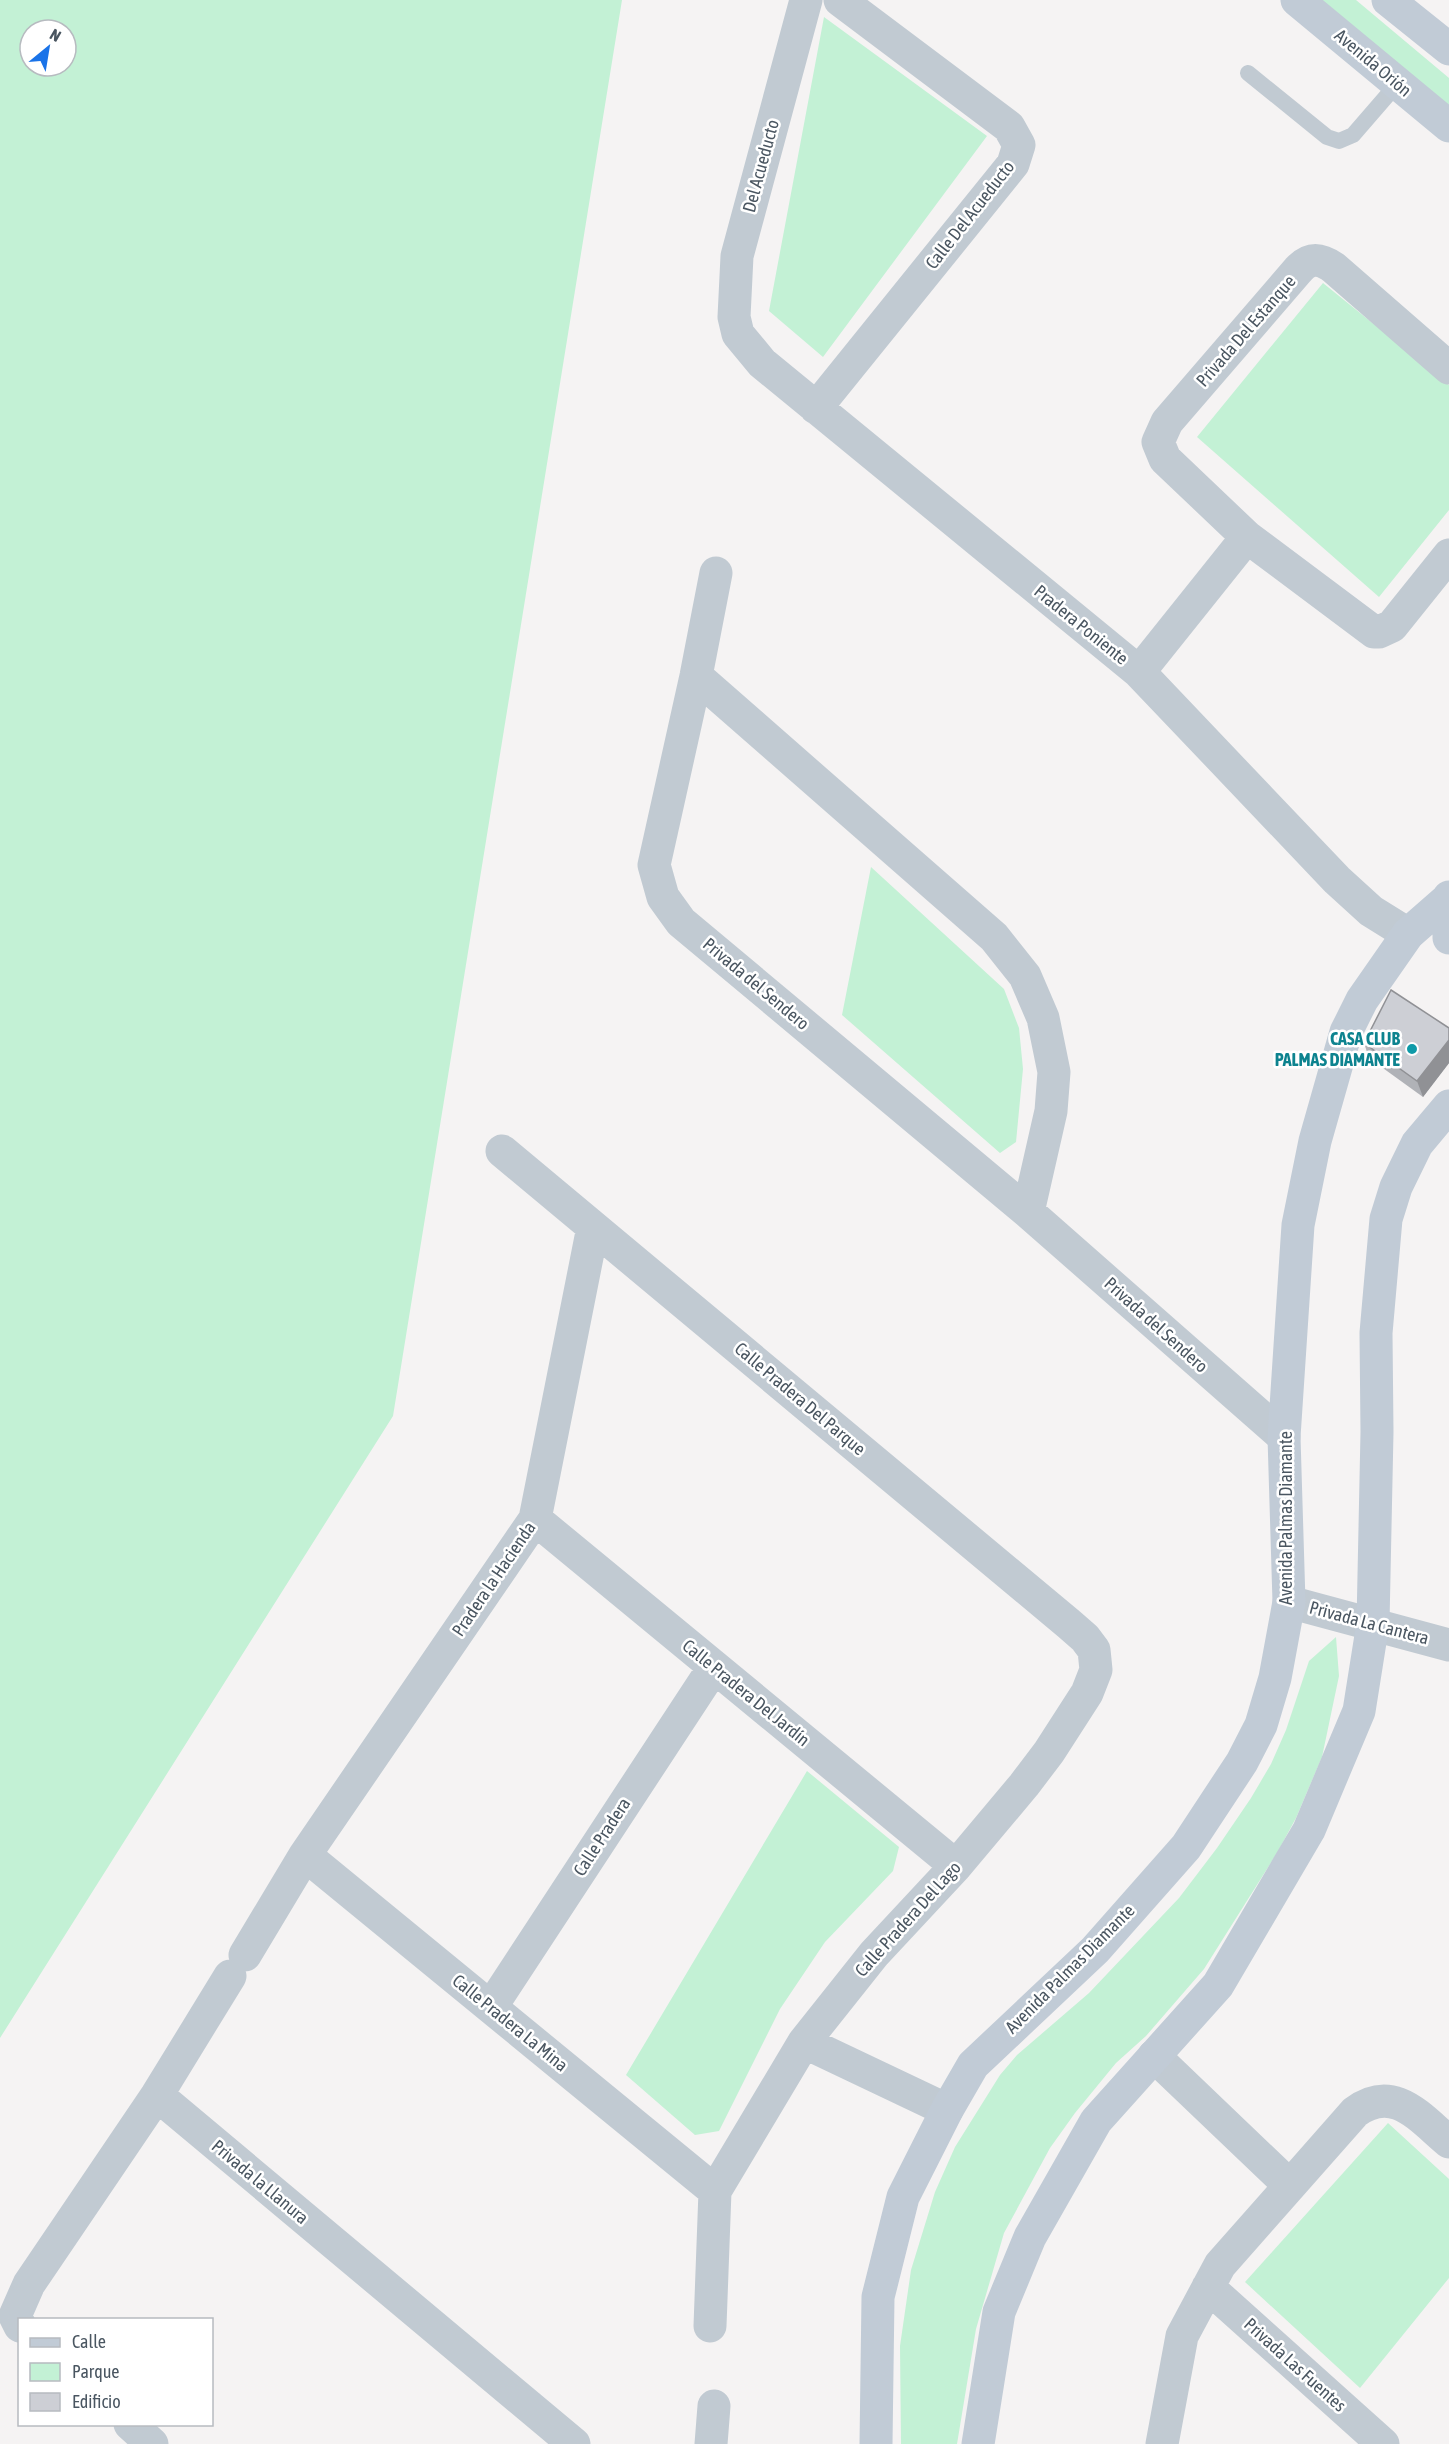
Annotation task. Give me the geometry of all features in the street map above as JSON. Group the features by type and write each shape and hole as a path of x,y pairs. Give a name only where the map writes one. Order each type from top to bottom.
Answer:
{"street":[{"name":"Del Acueducto","path":"738,333 734,317 737,256 806,0"},
{"name":"Calle Del Acueducto","path":"816,408 1013,164 1019,145 1010,127 840,0"},
{"name":"Avenida Orión","path":"1297,0 1449,126"},
{"path":"1388,0 1449,49"},
{"name":"Privada Del Estanque","path":"1449,368 1334,268 1314,259 1305,263 1167,422 1158,442 1166,459 1247,537 1363,624 1379,632 1392,626 1449,555"},
{"name":"Pradera Poniente","path":"738,333 762,363 1139,672 1337,880 1371,911 1408,934"},
{"path":"1139,672 1247,537"},
{"name":"Privada del Sendero","path":"716,573 696,676 654,865 663,897 671,910 681,922 1028,1212 1284,1437"},
{"path":"696,676 994,937 1025,976 1043,1018 1054,1072 1051,1111 1028,1212"},
{"path":"1449,898 1449,938"},
{"name":"Avenida Palmas Diamante","path":"876,2444 878,2296 903,2197 946,2110 973,2065 1095,1950 1186,1847 1242,1762 1261,1725 1275,1678 1289,1602 1284,1437 1298,1225 1315,1141 1346,1032 1362,1000 1408,934 1449,898"},
{"path":"978,2444 999,2312 1030,2237 1096,2121 1218,1985 1309,1830 1359,1711 1373,1623 1377,1432 1376,1333 1386,1219 1396,1187 1417,1144 1449,1106"},
{"name":"Calle Pradera Del Parque","path":"502,1151 1069,1624 1085,1638 1094,1650"},
{"name":"Pradera la Hacienda","path":"157,2095 305,1855 536,1520 592,1227"},
{"name":"Calle Pradera Del Jardín","path":"536,1520 956,1866"},
{"name":"Privada La Cantera","path":"1289,1602 1449,1645"},
{"name":"Calle Pradera Del Lago","path":"715,2191 804,2043 874,1954 956,1866 1049,1752 1087,1693 1096,1670 1094,1650"},
{"name":"Calle Pradera","path":"491,2007 714,1666"},
{"name":"Calle Pradera La Mina","path":"305,1855 715,2191"},
{"path":"804,2043 946,2110"},
{"path":"1154,2056 1289,2185"},
{"path":"18,2322 15,2316 29,2284 157,2095"},
{"name":"Privada la Llanura","path":"157,2095 574,2444"},
{"path":"1162,2444 1182,2336 1220,2265 1355,2112 1367,2103 1380,2100 1406,2106 1449,2142"},
{"path":"710,2326 715,2191"},
{"name":"Privada Las Fuentes","path":"1208,2287 1383,2444"},
{"path":"711,2444 714,2406"},
{"path":"132,2426 152,2444"}],"lane":[{"path":"1248,73 1327,137 1340,141 1353,135 1398,83"}],"green space":[{"path":"0,0 622,0 393,1416 0,2038"},
{"path":"1310,0 1356,0 1449,78 1449,116"},
{"path":"824,17 987,136 823,357 769,311"},
{"path":"1323,283 1449,385 1449,510 1379,597 1197,437"},
{"path":"871,867 1004,989 1019,1028 1023,1069 1016,1142 1000,1153 842,1015"},
{"path":"1336,1637 1339,1676 1322,1757 1296,1818 1277,1853 1204,1969 1146,2036 1116,2063 1050,2148 1004,2233 976,2329 957,2444 901,2444 900,2346 911,2270 935,2192 955,2147 1000,2075 1017,2055 1089,1993 1179,1898 1217,1848 1271,1764 1286,1730 1309,1661"},
{"path":"807,1771 899,1847 893,1871 825,1942 780,2009 719,2131 695,2135 626,2075"},
{"path":"1388,2123 1449,2179 1449,2278 1360,2388 1245,2282"}],"building":[{"name":"CASA CLUB PALMAS DIAMANTE","path":"1391,990 1449,1028 1449,1040 1417,1081 1364,1043"}],"place":[{"name":"CASA CLUB PALMAS DIAMANTE","path":"1412,1049"}]}
